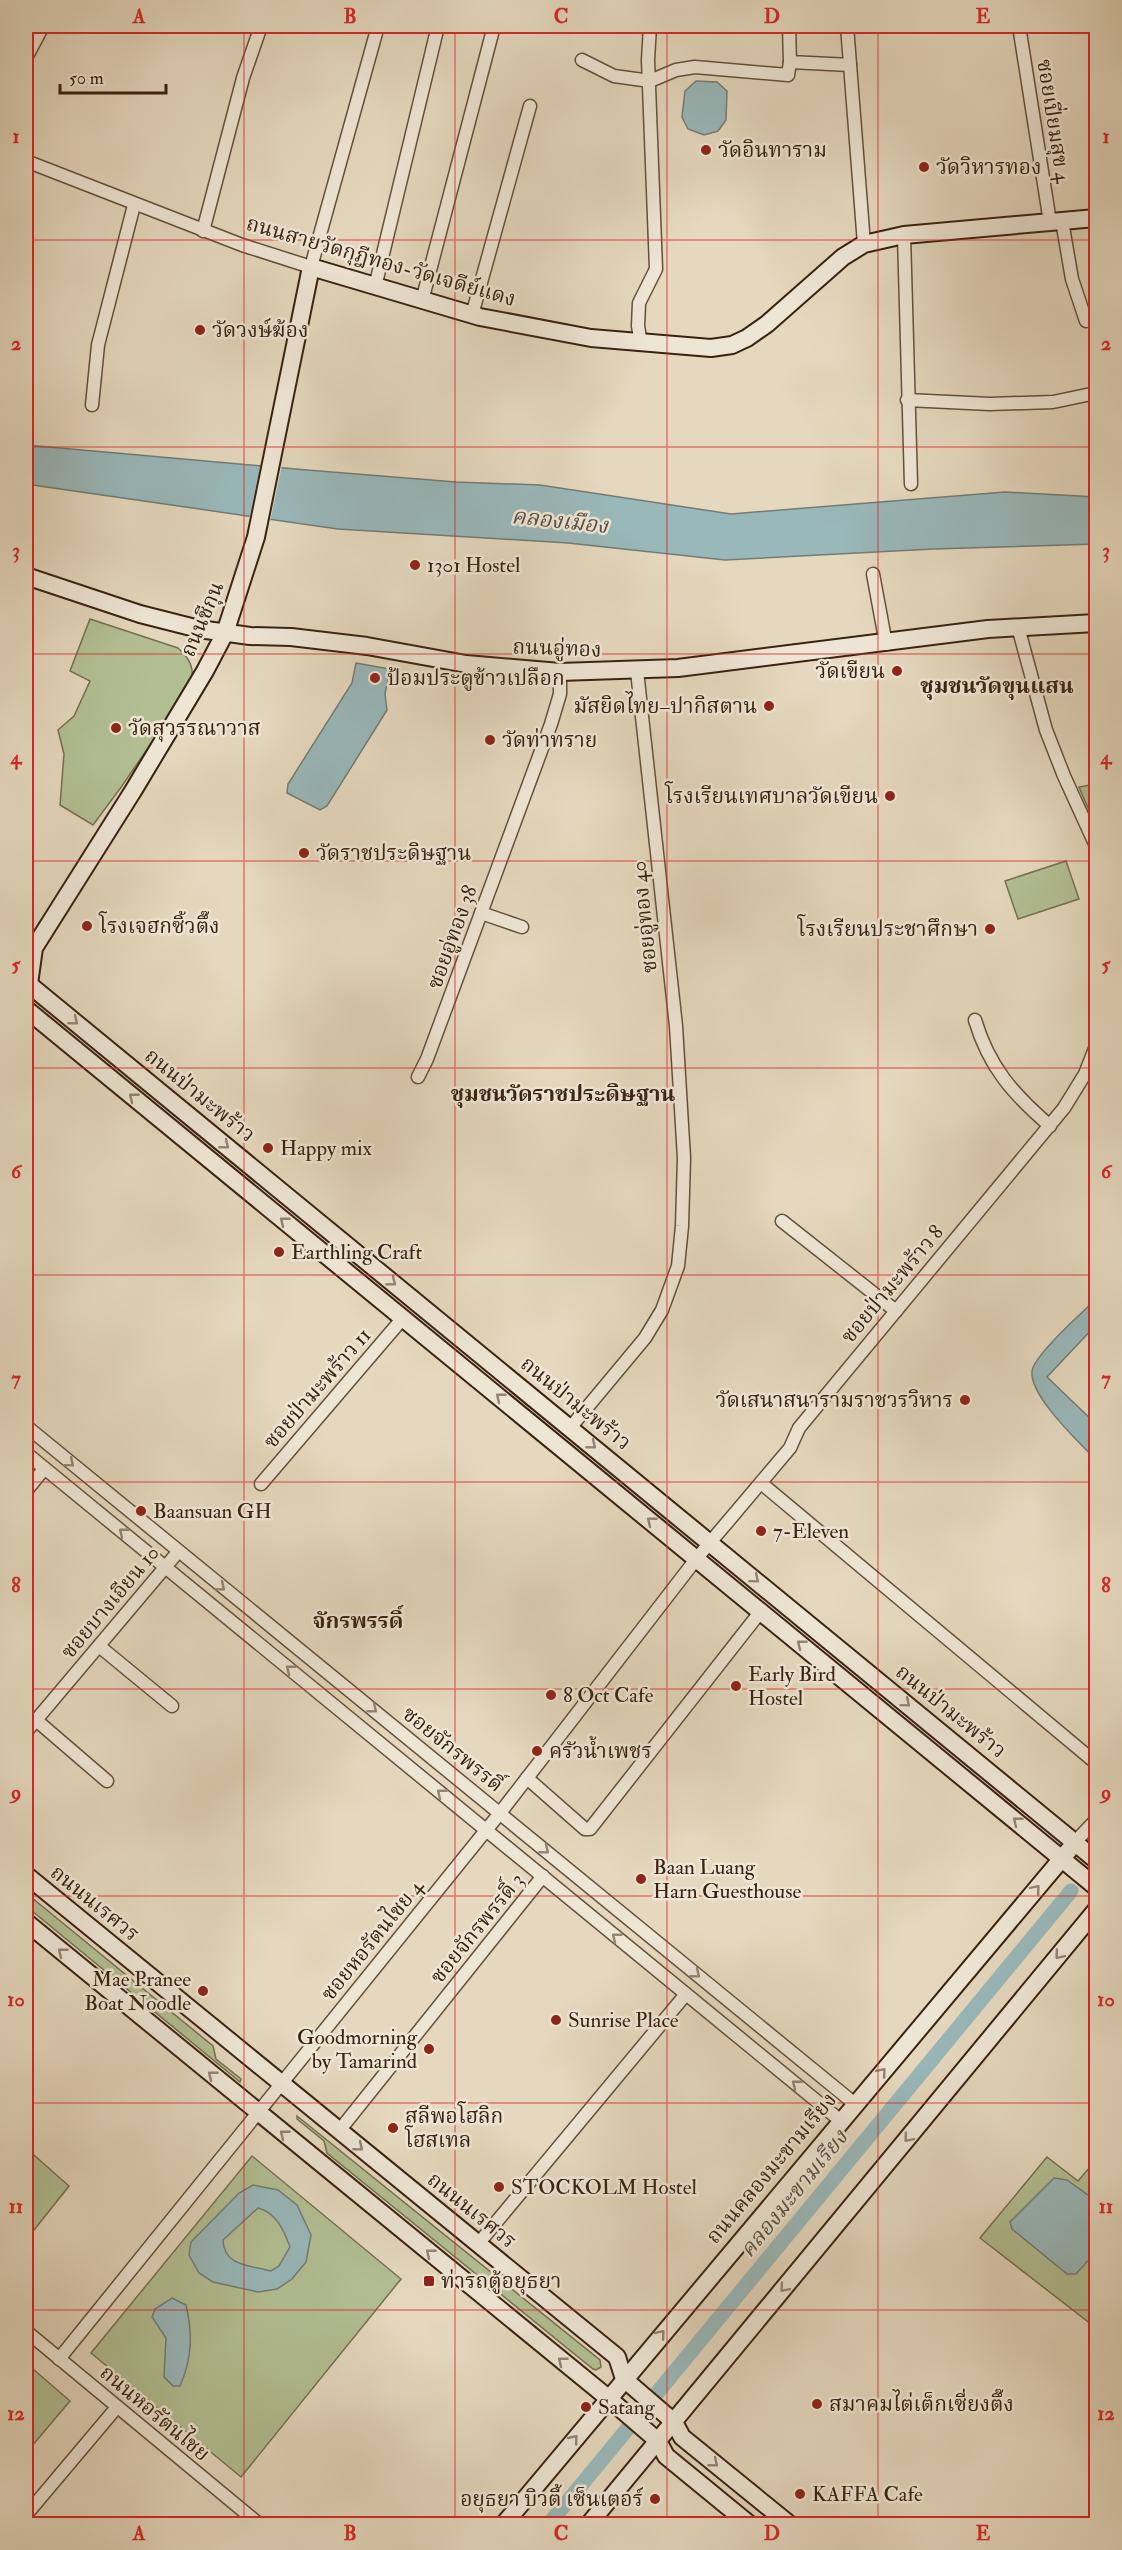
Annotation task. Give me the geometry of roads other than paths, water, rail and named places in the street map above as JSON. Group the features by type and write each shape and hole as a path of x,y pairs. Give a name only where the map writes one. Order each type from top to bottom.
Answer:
{"street":[{"path":"26,58 43,26"},
{"path":"203,231 243,78 261,26"},
{"path":"311,267 378,26"},
{"path":"375,287 438,26"},
{"path":"422,301 494,26"},
{"path":"641,344 638,326 639,303 656,269 650,26"},
{"path":"582,60 614,76 650,81 676,70 695,67 788,75 789,26"},
{"path":"847,26 864,244"},
{"name":"ซอยเปี่ยมสุข 4","path":"1019,26 1056,221 1086,321"},
{"path":"1094,26 1096,36"},
{"path":"790,62 849,65"},
{"path":"472,315 530,106"},
{"name":"ถนนสายวัดกุฎีทอง-วัดเจดีย์แดง","path":"26,161 203,231 375,287 472,315 591,338 641,344 711,348 732,345 767,324 843,257 864,244 904,235 1096,218"},
{"path":"92,405 98,345 134,205"},
{"path":"904,235 911,484"},
{"name":"ถนนชีกุน","path":"27,985 30,951 133,791 205,671 225,633 256,537 311,267"},
{"path":"907,400 990,404 1053,402 1096,393"},
{"path":"873,574 886,644"},
{"name":"ถนนอู่ทอง","path":"26,576 140,614 225,633 291,637 367,646 466,664 560,672 637,671 745,662 1018,627 1096,623"},
{"path":"1018,627 1046,730 1096,846"},
{"name":"ซอยอู่ทอง 40","path":"570,1428 645,1338 662,1310 678,1266 684,1158 675,1026 637,671"},
{"name":"ซอยอู่ทอง 38","path":"418,1077 427,1059 551,724 560,694 560,672"},
{"path":"481,913 522,927"},
{"name":"ถนนป่ามะพร้าว","path":"27,985 1096,1860"},
{"name":"ถนนป่ามะพร้าว","path":"26,1009 1096,1887"},
{"path":"975,1020 982,1043 1000,1075 1021,1101 1050,1126"},
{"name":"ซอยป่ามะพร้าว 8","path":"710,1542 790,1448 799,1428 1050,1126 1085,1074 1096,1046"},
{"path":"782,1221 896,1311"},
{"name":"ซอยป่ามะพร้าว 11","path":"261,1484 403,1318"},
{"name":"ซอยจักรพรรดิ์","path":"26,1425 178,1552 396,1727 855,2104"},
{"name":"ซอยจักรพรรดิ์","path":"26,1454 841,2121"},
{"path":"26,1491 44,1469"},
{"path":"761,1483 1096,1763"},
{"name":"ซอยหอรัตนไชย 4","path":"59,2359 500,1813 710,1542"},
{"name":"ซอยบางเอียน 10","path":"26,1732 178,1552"},
{"path":"527,1778 585,1829 590,1829 761,1611"},
{"path":"99,1646 171,1706"},
{"path":"36,1720 107,1781"},
{"path":"381,1744 396,1727"},
{"path":"1075,1842 1096,1820"},
{"name":"ถนนคลองมะขามเรียง","path":"504,2524 613,2403 855,2104 1075,1842"},
{"name":"ถนนนเรศวร","path":"26,1875 617,2357 629,2383 668,2416 682,2437 789,2524"},
{"name":"ซอยจักรพรรดิ์ 3","path":"339,2131 543,1876"},
{"path":"589,2524 668,2416 1096,1910"},
{"path":"26,1922 613,2403 652,2436 666,2456 749,2524"},
{"path":"638,1955 652,1938"},
{"path":"478,2244 687,1994"},
{"path":"758,2053 772,2036"},
{"name":"ถนนหอรัตนไชย","path":"26,2331 259,2524"},
{"path":"26,2516 117,2407"}],"water":[{"path":"696,81 717,82 727,91 726,120 718,131 704,135 688,129 682,117 685,91"},
{"name":"คลองเมือง","path":"26,445 456,482 540,485 731,514 1005,492 1096,497 1096,544 933,549 725,560 568,543 338,529 26,484"},
{"path":"356,663 390,669 385,694 387,710 327,806 320,810 287,793 288,784 352,683"},
{"path":"1096,1299 1096,1325 1047,1377 1096,1424 1096,1460 1047,1406 1038,1393 1032,1371 1041,1355"},
{"path":"1054,2178 1067,2180 1096,2201 1096,2252 1076,2274 1067,2274 1012,2229 1010,2222"},
{"path":"253,2185 278,2190 297,2205 311,2235 306,2262 292,2279 277,2289 258,2292 213,2282 199,2273 189,2255 191,2242 239,2193","holes":["258,2208 265,2210 279,2223 290,2247 279,2266 271,2271 247,2266 233,2260 224,2249 223,2240"]},
{"path":"172,2298 186,2305 190,2326 189,2356 180,2386 173,2386 164,2377 166,2338 152,2317 155,2309"}],"waterway":[{"name":"คลองมะขามเรียง","path":"549,2524 1071,1891"}],"place":[{"name":"วัดอินทาราม","path":"706,150"},
{"name":"วัดวิหารทอง","path":"924,167"},
{"name":"วัดวงษ์ฆ้อง","path":"200,330"},
{"name":"1301 Hostel","path":"415,565"},
{"name":"วัดเขียน","path":"897,671"},
{"name":"ป้อมประตูข้าวเปลือก","path":"375,678"},
{"name":"มัสยิดไทย–ปากิสตาน","path":"769,706"},
{"name":"วัดสุวรรณาวาส","path":"116,728"},
{"name":"วัดท่าทราย","path":"490,740"},
{"name":"โรงเรียนเทศบาลวัดเขียน","path":"890,796"},
{"name":"วัดราชประดิษฐาน","path":"304,853"},
{"name":"โรงเจฮกซิ้วตึ๊ง","path":"87,926"},
{"name":"โรงเรียนประชาศึกษา","path":"990,929"},
{"name":"Happy mix","path":"268,1148"},
{"name":"Earthling Craft","path":"279,1252"},
{"name":"วัดเสนาสนารามราชวรวิหาร","path":"965,1400"},
{"name":"Baansuan GH","path":"141,1511"},
{"name":"7-Eleven","path":"761,1531"},
{"name":"Early Bird Hostel","path":"736,1686"},
{"name":"8 Oct Cafe","path":"551,1695"},
{"name":"ครัวน้ำเพชร","path":"537,1751"},
{"name":"Baan Luang Harn Guesthouse","path":"641,1879"},
{"name":"Mae Pranee Boat Noodle","path":"203,1991"},
{"name":"Sunrise Place","path":"556,2020"},
{"name":"Goodmorning by Tamarind","path":"429,2049"},
{"name":"สลีพอโฮลิก โฮสเทล","path":"393,2128"},
{"name":"STOCKOLM Hostel","path":"499,2187"},
{"name":"ท่ารถตู้อยุธยา","path":"429,2281"},
{"name":"สมาคมไต่เต็กเซี่ยงตึ๊ง","path":"817,2404"},
{"name":"Satang","path":"586,2407"},
{"name":"KAFFA Cafe","path":"800,2494"},
{"name":"อยุธยา บิวตี้ เซ็นเตอร์","path":"655,2499"}],"district":[{"name":"ชุมชนวัดขุนแสน","path":"997,685"},
{"name":"ชุมชนวัดราชประดิษฐาน","path":"563,1093"},
{"name":"จักรพรรดิ์","path":"358,1620"}]}
